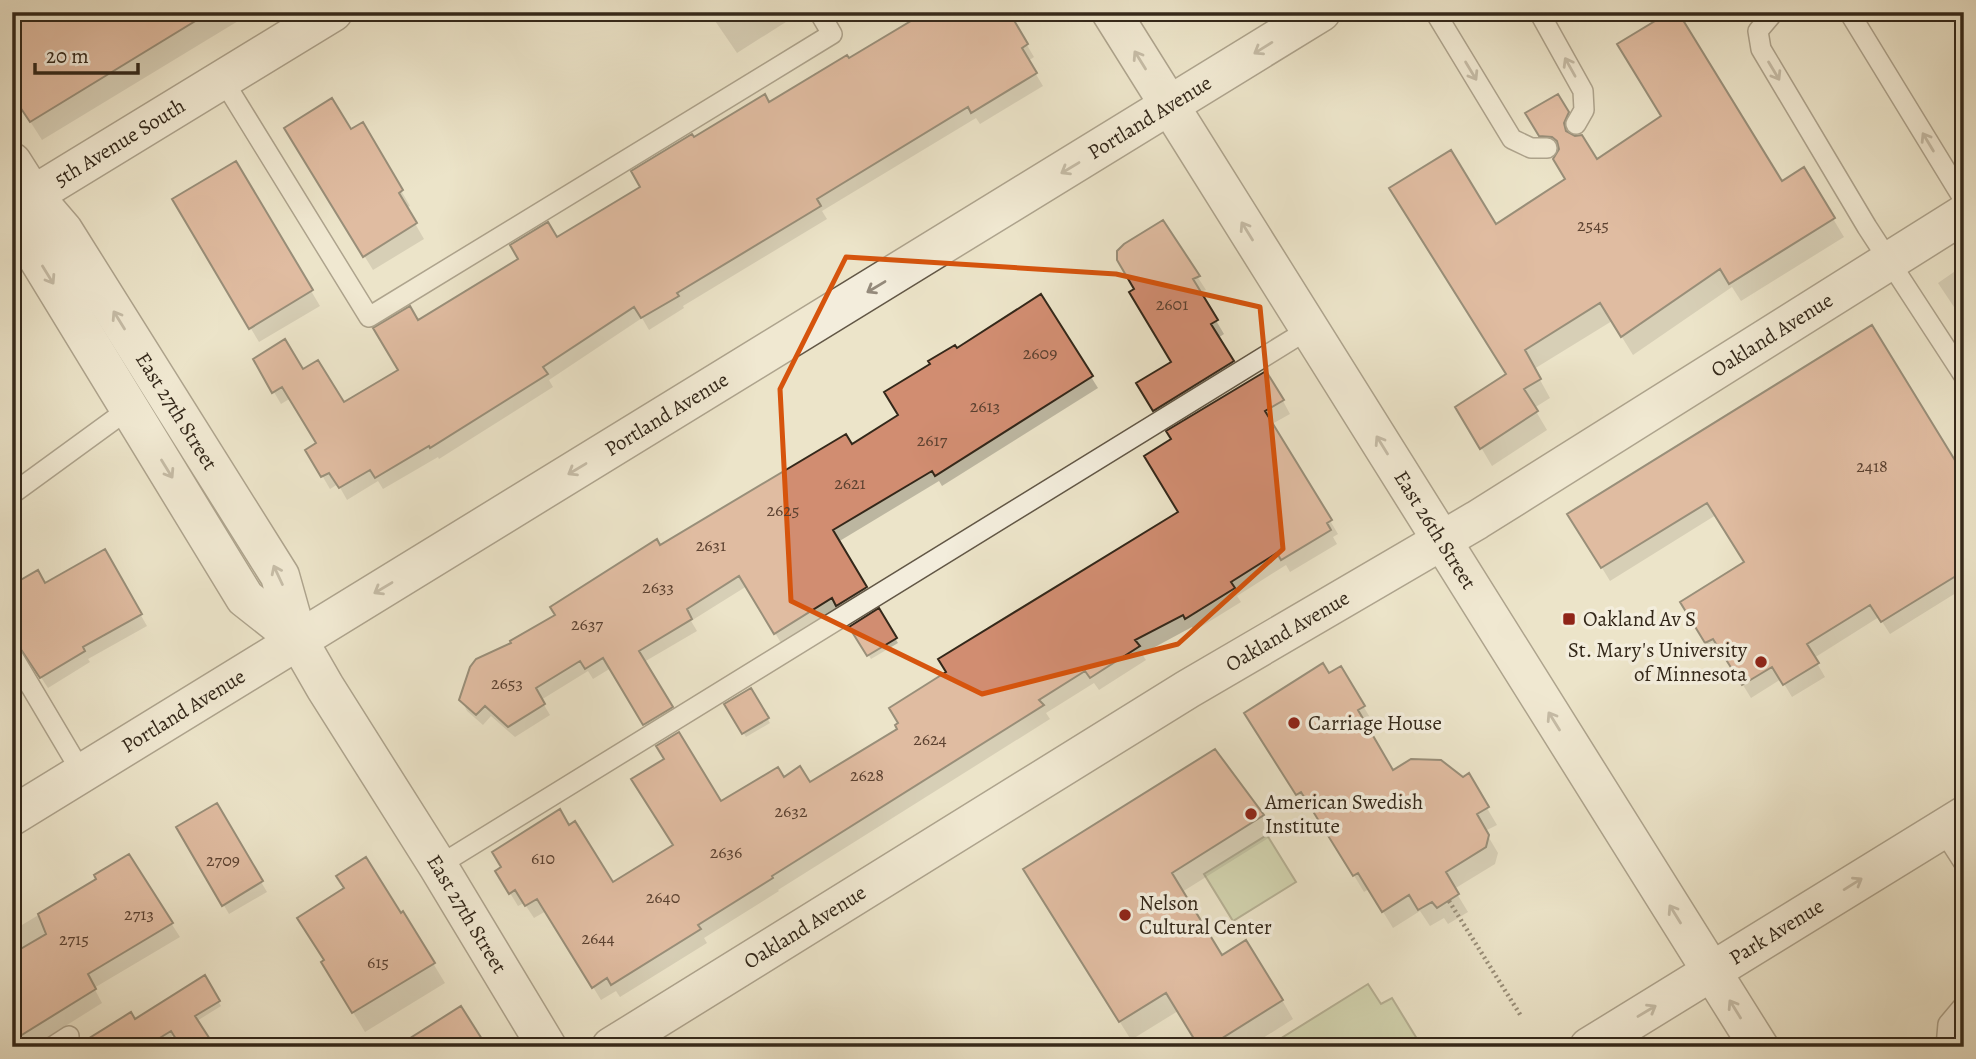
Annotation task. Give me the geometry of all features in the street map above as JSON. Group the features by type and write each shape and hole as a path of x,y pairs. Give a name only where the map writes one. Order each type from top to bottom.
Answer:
{"street":[{"name":"5th Avenue South","path":"19,206 333,12"},
{"name":"East 26th Street","path":"1111,12 1759,1047"},
{"name":"Portland Avenue","path":"12,816 1321,12"},
{"path":"12,162 19,206"},
{"name":"East 27th Street","path":"19,206 130,408 245,598 298,640"},
{"name":"East 27th Street","path":"19,206 62,230 280,576 298,640 547,1047"},
{"name":"Oakland Avenue","path":"611,1047 1188,689 1442,541 1964,214"},
{"name":"Park Avenue","path":"1589,1047 1953,823"}],"lane":[{"path":"223,79 369,317 832,34 819,12"},
{"path":"1435,12 1513,139 1531,148 1546,148"},
{"path":"1539,12 1583,91 1584,110 1576,124"},
{"path":"1774,12 1758,31 1761,49 1867,227 1964,376"},
{"path":"1849,12 1964,200"},
{"path":"438,866 1309,329"},
{"path":"12,494 130,408"},
{"path":"12,655 82,773"},
{"path":"1953,823 1964,863"},
{"path":"1946,1047 1948,1024 1964,1005"},
{"path":"52,1047 69,1036"}],"path":[{"path":"1449,901 1521,1016"}],"highlighted area":[{"path":"846,257 1116,274 1260,307 1283,549 1178,644 982,694 791,601 780,389"}],"green space":[{"path":"1267,835 1296,882 1233,921 1204,874"},
{"path":"1368,984 1381,1004 1392,998 1422,1047 1267,1047"}],"building":[{"path":"12,12 210,12 30,122 12,95"},
{"path":"926,12 1009,12 1028,44 1022,48 1037,73 971,113 968,107 817,199 821,206 677,293 679,296 641,318 634,307 543,367 548,374 430,448 429,446 375,478 370,470 339,488 329,473 321,477 305,450 316,443 282,387 272,393 253,359 285,339 303,369 318,360 344,402 398,370 373,328 410,306 418,320 518,259 510,245 548,222 557,237 640,187 631,171 692,134 694,137 765,94 769,102"},
{"path":"1670,12 1678,12 1782,181 1804,167 1835,218 1729,284 1720,269 1621,337 1600,303 1525,350 1541,379 1524,389 1538,411 1480,449 1455,407 1506,374 1389,188 1451,150 1496,224 1565,179 1553,159 1559,149 1557,141 1552,137 1539,136 1525,113 1558,94 1569,112 1564,123 1566,131 1575,136 1582,135 1597,159 1661,116 1617,44"},
{"path":"332,98 351,129 363,122 403,190 399,193 417,223 363,257 284,128"},
{"path":"236,161 313,290 249,329 172,199"},
{"path":"1163,220 1200,276 1193,279 1218,320 1211,324 1234,361 1153,411 1136,383 1171,362 1129,292 1134,289 1117,260 1117,251"},
{"path":"1041,294 1093,376 935,476 932,471 833,530 867,587 836,606 832,598 774,634 739,576 687,609 692,619 639,651 673,707 643,725 603,658 585,669 580,661 536,688 545,704 508,727 485,706 476,715 459,700 470,667 476,659 511,643 510,641 555,615 550,607 657,539 660,545 846,434 852,444 898,415 884,392 930,364 928,361 955,345 957,348"},
{"path":"1872,325 1964,475 1964,571 1881,622 1870,605 1807,644 1819,663 1783,685 1772,667 1742,685 1713,639 1705,643 1680,602 1744,562 1707,503 1601,568 1567,514"},
{"path":"1266,371 1284,400 1265,411 1332,520 1327,523 1331,530 1281,560 1277,553 1231,582 1235,588 1185,619 1183,615 1135,640 1140,646 1090,678 1085,671 1039,700 1044,705 772,876 773,878 698,925 701,929 611,985 607,978 592,988 537,899 525,906 515,890 509,894 495,871 501,867 492,852 560,809 569,825 575,821 613,882 673,845 631,779 664,759 656,746 679,732 721,801 778,767 784,777 800,766 810,782 897,729 895,725 898,723 889,708 946,672 938,659 1178,512 1144,456 1171,439 1166,431"},
{"path":"105,549 142,614 83,647 85,651 40,678 12,636 12,585 38,570 45,583"},
{"path":"879,608 897,638 867,656 849,627"},
{"path":"1323,663 1329,673 1341,666 1365,706 1358,710 1393,770 1411,759 1441,760 1463,777 1469,773 1489,807 1477,814 1489,835 1486,847 1446,872 1459,894 1437,908 1432,902 1418,910 1409,895 1382,912 1358,873 1353,876 1301,792 1296,795 1244,713"},
{"path":"751,688 769,718 742,734 724,704"},
{"name":"Nelson Cultural Center","path":"1215,749 1264,815 1172,873 1222,955 1246,940 1283,1000 1208,1047 1199,1047 1166,993 1119,1022 1023,869"},
{"path":"217,803 263,881 222,906 176,827"},
{"path":"129,854 173,923 88,974 96,989 12,1041 12,954 46,934 38,914 96,879 94,875"},
{"path":"366,857 435,963 352,1013 321,962 324,960 297,918 344,888 336,876"},
{"path":"205,975 220,1001 195,1016 215,1047 181,1047 171,1031 150,1044 152,1047 75,1047 131,1012 135,1019"},
{"path":"461,1006 487,1047 396,1047"}],"place":[{"name":"Oakland Av S","path":"1569,619"},
{"name":"St. Mary's University of Minnesota","path":"1761,662"},
{"name":"Carriage House","path":"1294,723"},
{"name":"American Swedish Institute","path":"1251,814"},
{"name":"Nelson Cultural Center","path":"1125,915"}]}
